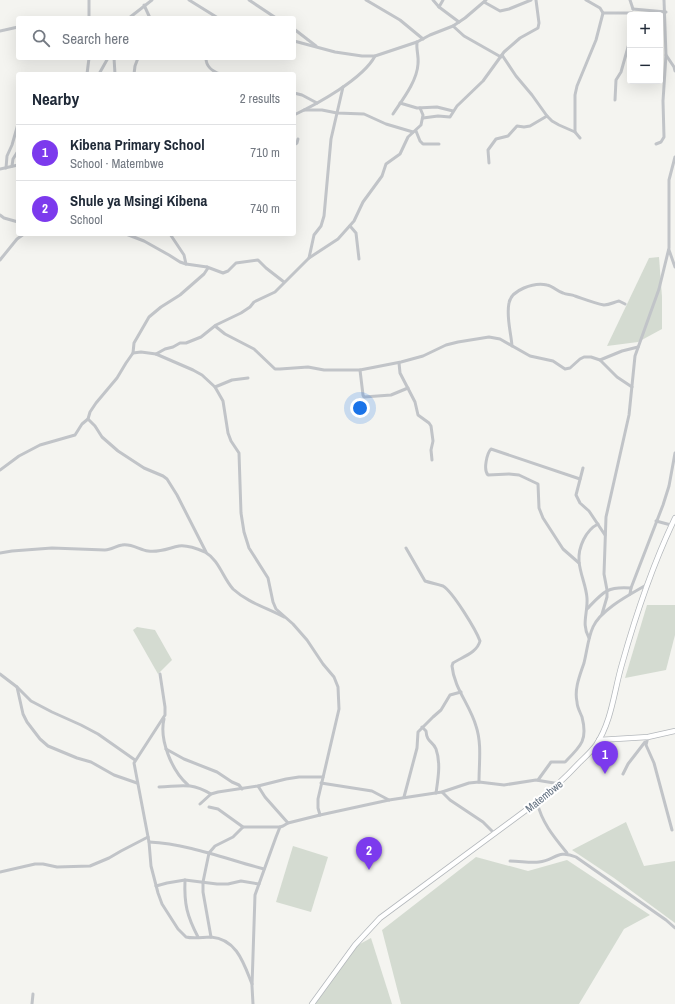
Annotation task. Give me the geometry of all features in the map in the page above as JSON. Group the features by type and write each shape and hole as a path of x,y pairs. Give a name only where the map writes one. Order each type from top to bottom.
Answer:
{"main road":[{"name":"Matembwe","path":"312,1004 355,945 380,918 495,834 560,784 590,752 599,740 610,712 621,666 633,626 675,518"},
{"path":"599,740 646,740 675,731"}],"street":[{"path":"89,0 89,16"},
{"path":"132,16 152,0"},
{"path":"189,0 215,16"},
{"path":"249,0 272,16"},
{"path":"366,0 374,2 400,20 423,39"},
{"path":"433,0 459,22"},
{"path":"439,6 443,0"},
{"path":"296,42 335,52 362,56 375,56 417,42 453,26 485,1 500,11 531,0"},
{"path":"423,118 438,116 449,117 483,80 502,56 520,38 538,27 539,22 536,0"},
{"path":"575,132 575,95 577,86 596,40 603,13 600,8 586,0"},
{"path":"630,0 632,12"},
{"path":"656,144 661,142 664,137 663,102 666,55 666,12 664,0"},
{"path":"144,6 149,16"},
{"path":"633,9 666,12"},
{"path":"603,13 627,14"},
{"path":"453,26 464,36 502,56 547,116 556,123 575,132 580,138"},
{"path":"0,30 16,27"},
{"path":"296,31 317,48"},
{"path":"393,114 409,89 417,72 419,61 417,42"},
{"path":"615,100 616,80 621,72 628,48"},
{"path":"666,55 675,71"},
{"path":"296,114 342,87 371,64 375,56"},
{"path":"87,72 89,60"},
{"path":"99,72 107,60"},
{"path":"114,60 115,72"},
{"path":"134,72 137,60"},
{"path":"206,60 208,67 217,72"},
{"path":"309,258 314,235 321,226 324,216 331,139 342,87"},
{"path":"296,94 317,103"},
{"path":"400,103 420,108 437,106 453,111"},
{"path":"156,354 165,349 173,348 180,343 186,343 200,337 215,326 235,317 250,307 254,302 275,292 309,258 333,242 350,226 363,202 382,176 386,164 400,154 406,140 421,125 423,118 420,108"},
{"path":"304,110 364,114 386,124 410,132 416,131"},
{"path":"489,163 488,150 496,138 508,136 517,126 530,126 547,116"},
{"path":"6,168 7,156 16,131"},
{"path":"416,131 420,141 423,144 439,144"},
{"path":"296,144 298,139"},
{"path":"12,166 13,159 16,154"},
{"path":"538,780 551,762 566,762 583,742 584,729 576,697 578,683 587,653 589,638 593,627 602,614 607,597 604,574 606,517 629,415 635,356 659,289 668,248 669,180 675,157"},
{"path":"0,169 16,165"},
{"path":"0,214 4,218 16,221"},
{"path":"350,226 356,234 359,259"},
{"path":"0,260 21,236"},
{"path":"131,236 144,241 180,262 207,267 223,273 228,271 236,263 258,260 284,282"},
{"path":"171,236 182,252 186,264"},
{"path":"668,248 675,267"},
{"path":"0,470 20,456 40,446 73,436 88,419 90,412 96,403 118,378 133,353 134,343 147,320 161,307 184,293 204,274 207,267"},
{"path":"512,346 508,304 511,296 521,289 529,286 546,285 564,294 573,295 604,305 619,301 625,304"},
{"path":"215,326 225,334 254,349 275,369 308,367 324,370 360,370 399,363 423,356 446,345 473,339 494,337 530,356 553,361 565,369 570,368 584,357 591,357 600,360 617,377 632,387"},
{"path":"600,360 622,351 638,347"},
{"path":"133,353 156,354 193,370 202,375 215,387 223,401 228,433 231,441 239,453 241,513 244,532 251,553 268,578 274,605 307,640 334,676 338,687 339,709 321,783 318,804 320,815"},
{"path":"399,363 400,373 415,402 419,417 431,426 433,441 430,450 432,460"},
{"path":"360,370 364,397 384,397 408,388"},
{"path":"215,387 232,380 248,378"},
{"path":"88,419 96,426 102,437 118,451 144,468 163,476 166,479 177,496 206,552 212,558 232,588 252,602 288,619"},
{"path":"579,563 563,549 543,518 539,508 538,484 519,475 488,475 485,469 491,449 580,479"},
{"path":"630,594 668,486 675,453"},
{"path":"583,468 576,492 577,498 589,511 605,535"},
{"path":"656,521 672,525"},
{"path":"589,638 585,629 587,609 586,588 579,563 581,551 588,532 592,526 598,524"},
{"path":"0,553 52,548 109,550 120,545 126,545 151,552 186,546 206,552"},
{"path":"406,548 425,581 442,586 447,590 465,614 479,637 480,644 473,652 452,664 456,683 473,718 478,733 480,746 479,782"},
{"path":"602,614 630,594 649,584"},
{"path":"587,609 607,590 622,587 631,588"},
{"path":"0,674 31,700 98,734 135,760"},
{"path":"160,674 165,707 162,739 178,774 188,785"},
{"path":"17,687 22,714 40,739 48,746 77,758 87,760 114,775 137,783"},
{"path":"404,797 417,748 418,732 441,710 450,695 461,692"},
{"path":"164,715 135,760 134,766 149,842 151,866 156,886 162,904 178,929 186,937 220,938 228,942 237,950 252,986"},
{"path":"422,727 426,731 427,738 433,744 438,757 439,763 436,793"},
{"path":"623,774 628,764 646,740"},
{"path":"646,740 654,762 672,830"},
{"path":"166,749 184,759 217,772 242,789"},
{"path":"200,804 211,794 258,786 286,779 323,777"},
{"path":"209,807 218,809 243,827 280,827 288,823 320,815 388,800 442,792 469,783 479,782 504,785 538,780 560,784"},
{"path":"321,783 372,792 388,800"},
{"path":"159,787 188,785 195,786 211,794"},
{"path":"258,786 264,797 288,823"},
{"path":"442,792 450,800 483,822 495,834"},
{"path":"537,802 540,814 553,836 567,853 576,857 641,902 675,928"},
{"path":"211,937 204,903 204,882 209,853 215,846 233,837 243,827"},
{"path":"253,1004 252,986 255,899 264,869 280,827"},
{"path":"0,872 35,864 57,867 90,866 109,858 148,837"},
{"path":"149,842 165,843 209,853 264,869"},
{"path":"510,860 541,862 567,853"},
{"path":"156,886 185,880 225,884 241,881 259,884"},
{"path":"185,880 186,907 190,923 198,938"},
{"path":"32,1004 33,994"}],"shaded area":[{"path":"659,257 662,297 662,329 638,342 607,346 649,258"},
{"path":"647,605 675,605 675,635 666,670 625,678"},
{"path":"137,627 155,630 172,660 158,674 133,630"},
{"path":"626,822 644,866 675,861 675,923 614,878 572,850"},
{"path":"293,846 328,857 311,912 276,902"},
{"path":"476,857 528,871 567,860 650,915 624,929 579,1004 401,1004 382,930"},
{"path":"371,938 392,1004 314,1004 358,945"}],"place":[{"name":"Kibena Primary School","path":"605,774"},
{"name":"Shule ya Msingi Kibena","path":"369,870"}]}
